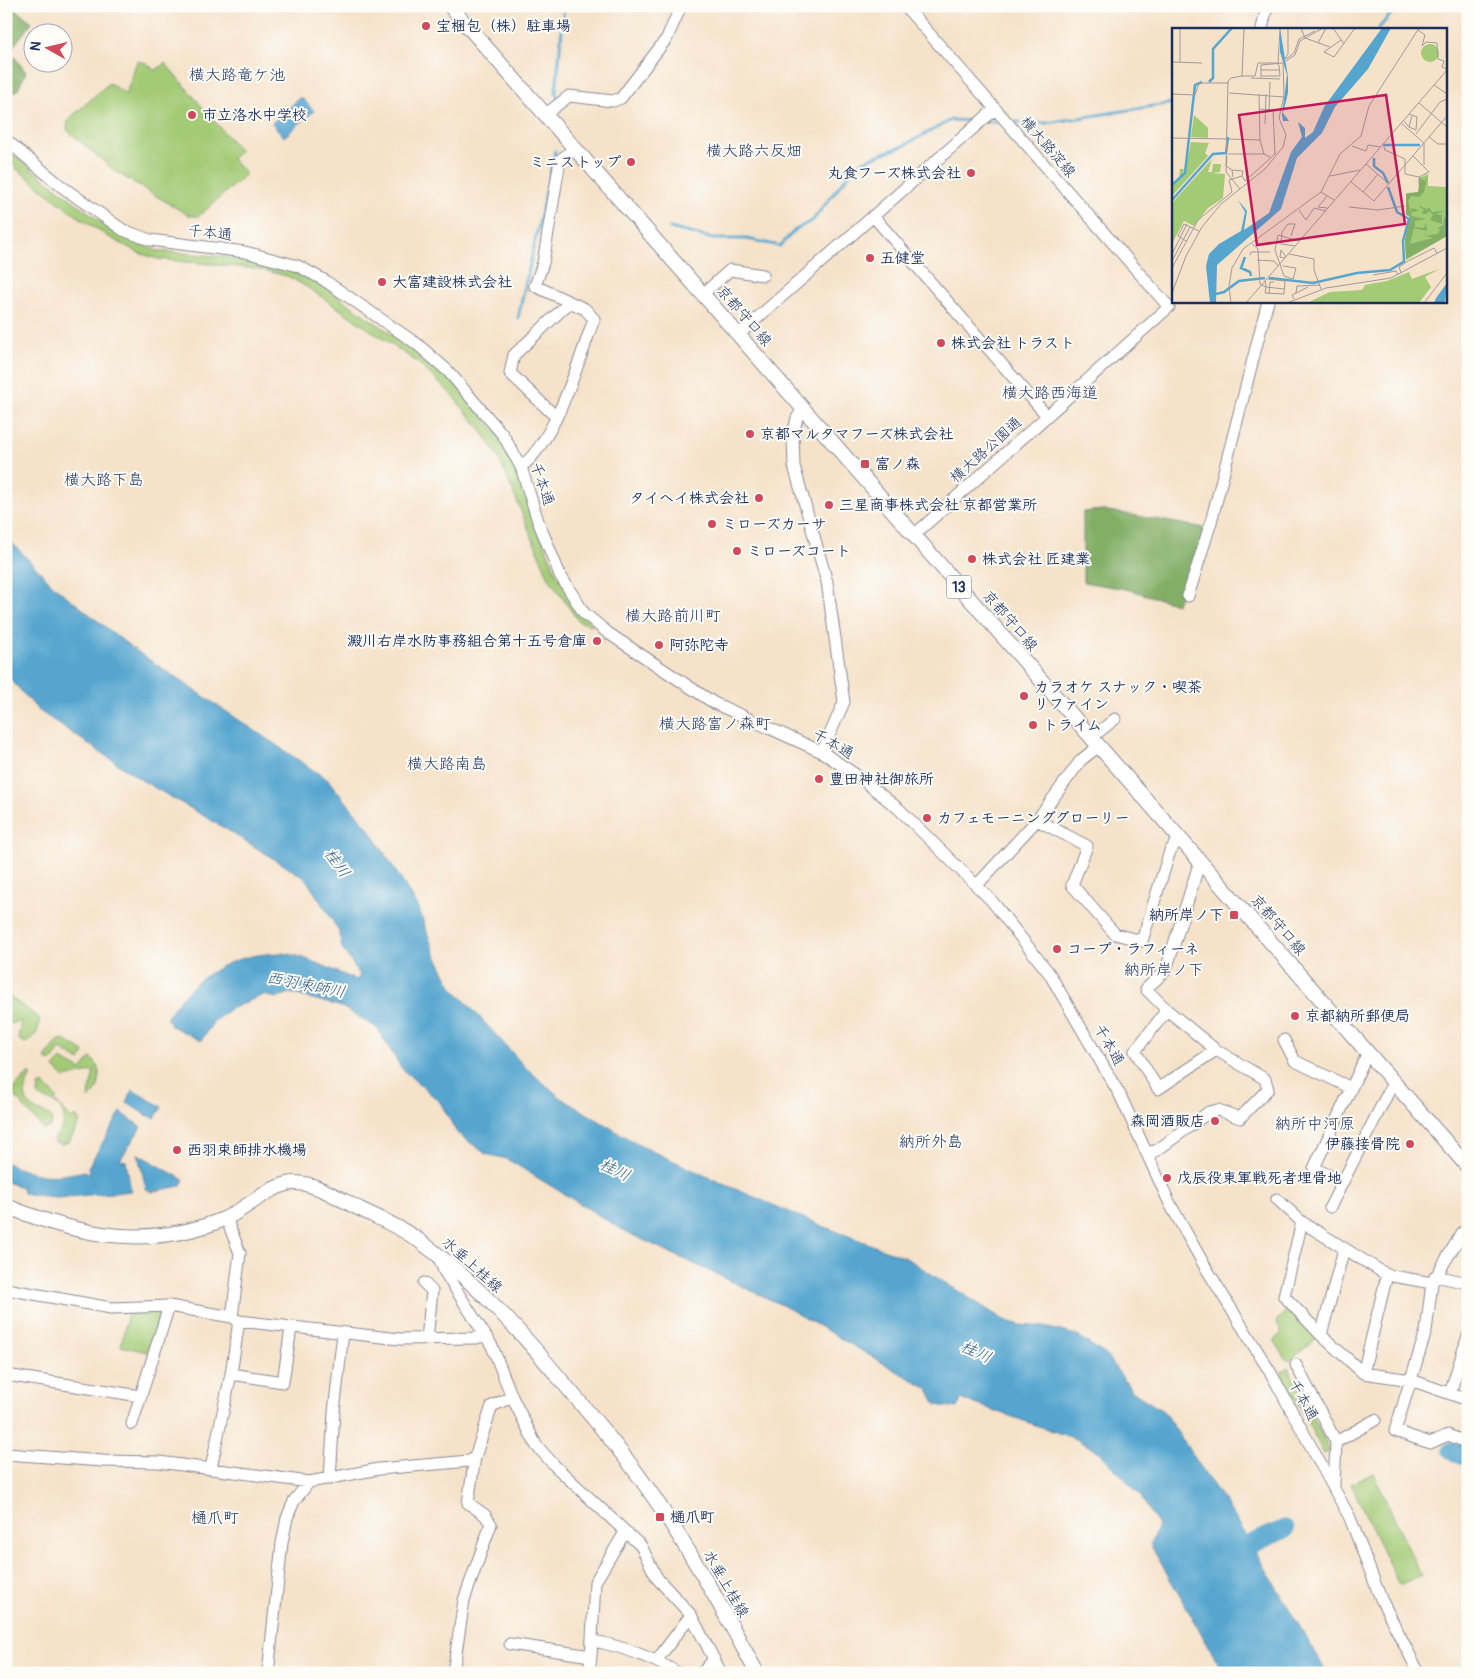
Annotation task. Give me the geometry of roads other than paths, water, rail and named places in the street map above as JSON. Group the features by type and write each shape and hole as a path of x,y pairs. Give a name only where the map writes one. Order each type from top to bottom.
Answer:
{"main road":[{"name":"京都守口線","path":"450,6 550,111 575,148 1468,1167"},
{"name":"水垂上桂線","path":"6,1206 65,1227 117,1237 154,1236 191,1230 226,1218 282,1187 293,1183 319,1190 419,1240 438,1255 529,1341 637,1473 712,1589 757,1673"}],"street":[{"path":"550,111 569,96 612,102 621,98 667,38 682,6"},
{"name":"横大路淀線","path":"905,6 1168,307"},
{"path":"1262,28 1267,6"},
{"path":"738,335 995,109"},
{"name":"千本通","path":"6,140 61,186 123,230 150,240 168,244 270,257 298,266 324,280 417,344 448,371 503,435 522,466 538,521 560,575 584,613 608,633 674,679 714,703 822,752 859,777 899,809 977,886 1049,973 1120,1095 1148,1152 1170,1204 1272,1375 1350,1518 1381,1599 1419,1673"},
{"path":"522,466 533,458 556,417 594,319 585,309 535,286 542,263 560,160 575,148"},
{"path":"873,216 1047,416"},
{"path":"703,294 730,270 764,275"},
{"path":"556,417 510,373 514,355 570,302"},
{"path":"1188,596 1211,522 1268,302"},
{"name":"横大路公園通","path":"914,535 1168,307"},
{"path":"803,409 797,418 793,435 794,466 827,582 844,702 822,752"},
{"path":"977,886 1037,820 1081,760 1115,719"},
{"path":"1037,820 1087,846 1072,886 1115,934 1142,941 1170,851 1180,837"},
{"path":"1148,1152 1156,1152 1210,1112 1218,1110 1240,1118 1268,1089 1265,1079 1216,1050 1167,1010 1146,989 1166,970 1200,861"},
{"path":"1167,1010 1135,1051 1158,1089 1216,1050"},
{"path":"1284,1040 1295,1061 1352,1088"},
{"path":"1343,1182 1314,1168 1368,1052"},
{"path":"1330,1207 1393,1083"},
{"path":"1277,1199 1302,1222 1387,1274 1468,1283"},
{"path":"211,1468 231,1374 240,1253 226,1218"},
{"path":"1302,1222 1284,1296 1321,1335 1363,1373 1411,1380 1468,1400"},
{"path":"1468,1228 1433,1280 1426,1331 1394,1430 1430,1443 1448,1435 1468,1443"},
{"path":"1321,1335 1344,1249"},
{"path":"438,1255 444,1272 492,1346 512,1398 536,1445 543,1455 641,1546 657,1578 691,1616 722,1673"},
{"path":"1363,1373 1387,1274"},
{"path":"424,1282 432,1291 427,1339"},
{"path":"6,1289 111,1308 170,1306 291,1328 400,1339 477,1338 484,1333"},
{"path":"132,1424 170,1306"},
{"path":"231,1374 283,1382 291,1328"},
{"path":"330,1479 334,1412 343,1332"},
{"path":"1450,1394 1468,1336"},
{"path":"1296,1365 1336,1442 1334,1488"},
{"path":"6,1375 140,1396"},
{"path":"454,1673 464,1600 491,1524 485,1515 468,1503 475,1457 492,1406 512,1398"},
{"path":"1336,1442 1375,1420"},
{"path":"6,1454 103,1461 159,1462 310,1482 379,1469 470,1461 475,1457"},
{"path":"268,1673 282,1543 287,1518 294,1502 310,1482"},
{"path":"588,1673 594,1641 595,1582 625,1532"},
{"path":"657,1660 691,1616"},
{"path":"594,1641 620,1646 657,1660 678,1673"},
{"path":"510,1644 591,1656"},
{"path":"702,1673 714,1659"}],"water":[{"path":"301,97 314,111 284,137 272,123"},
{"path":"6,533 13,544 55,587 132,648 328,780 370,830 417,905 435,954 453,988 526,1068 561,1098 639,1145 719,1182 820,1225 906,1258 1004,1320 1020,1325 1044,1327 1076,1335 1106,1355 1133,1392 1163,1411 1240,1525 1327,1673 1224,1673 1150,1544 1158,1526 1140,1495 1099,1452 1076,1439 961,1399 958,1408 936,1405 928,1389 784,1306 626,1232 507,1159 486,1154 457,1133 440,1102 402,1069 377,1028 342,1007 290,993 276,998 263,995 230,1009 214,1021 201,1041 170,1025 171,1022 166,1019 194,985 217,969 243,958 285,953 306,959 357,980 360,975 342,948 339,932 305,878 143,781 38,710 6,674"},
{"path":"132,1090 162,1107 155,1118 146,1115 127,1103"},
{"path":"121,1112 141,1127 120,1160 126,1161 131,1191 58,1198 23,1193 22,1187 6,1182 6,1163 37,1174 54,1176 86,1171 90,1175 88,1167"},
{"path":"138,1154 184,1180 180,1186 151,1192 146,1189"}],"waterway":[{"path":"559,102 556,92 564,6"},
{"path":"1379,28 1398,6"},
{"path":"1011,122 1047,123 1172,103"},
{"path":"670,228 714,239 747,239 780,246 795,230 813,220 849,174 863,161 903,146 951,120 977,121"},
{"path":"986,122 1002,122"},
{"path":"518,318 555,151"},
{"path":"1452,1451 1468,1456"},
{"path":"1239,1567 1251,1544 1285,1529"}],"place":[{"name":"宝梱包（株）駐車場","path":"426,26"},
{"name":"市立洛水中学校","path":"192,115"},
{"name":"ミニストップ","path":"631,162"},
{"name":"丸食フーズ株式会社","path":"971,173"},
{"name":"五健堂","path":"870,258"},
{"name":"大富建設株式会社","path":"382,282"},
{"name":"株式会社 トラスト","path":"941,343"},
{"name":"京都マルタマフーズ株式会社","path":"750,434"},
{"name":"富ノ森","path":"865,464"},
{"name":"タイヘイ株式会社","path":"759,498"},
{"name":"三星商事株式会社 京都営業所","path":"829,505"},
{"name":"ミローズカーサ","path":"712,524"},
{"name":"ミローズコート","path":"737,551"},
{"name":"株式会社 匠建業","path":"972,559"},
{"name":"澱川右岸水防事務組合第十五号倉庫","path":"597,641"},
{"name":"阿弥陀寺","path":"659,645"},
{"name":"カラオケ スナック・喫茶 リファイン","path":"1024,696"},
{"name":"トライム","path":"1033,725"},
{"name":"豊田神社御旅所","path":"819,779"},
{"name":"カフェモーニンググローリー","path":"927,818"},
{"name":"納所岸ノ下","path":"1234,915"},
{"name":"コープ・ラフィーネ","path":"1057,949"},
{"name":"京都納所郵便局","path":"1295,1016"},
{"name":"森岡酒販店","path":"1215,1121"},
{"name":"伊藤接骨院","path":"1410,1144"},
{"name":"西羽束師排水機場","path":"177,1150"},
{"name":"戊辰役東軍戦死者埋骨地","path":"1167,1178"},
{"name":"樋爪町","path":"660,1517"}],"district":[{"name":"横大路竜ケ池","path":"237,75"},
{"name":"横大路六反畑","path":"754,151"},
{"name":"横大路西海道","path":"1050,393"},
{"name":"横大路下島","path":"104,480"},
{"name":"横大路前川町","path":"673,616"},
{"name":"横大路富ノ森町","path":"715,724"},
{"name":"横大路南島","path":"447,764"},
{"name":"納所岸ノ下","path":"1164,970"},
{"name":"納所中河原","path":"1315,1124"},
{"name":"納所外島","path":"931,1142"},
{"name":"樋爪町","path":"215,1518"}],"water label":[{"name":"桂川","path":"337,863"},
{"name":"西羽束師川","path":"306,985"},
{"name":"桂川","path":"615,1170"},
{"name":"桂川","path":"976,1352"}]}
